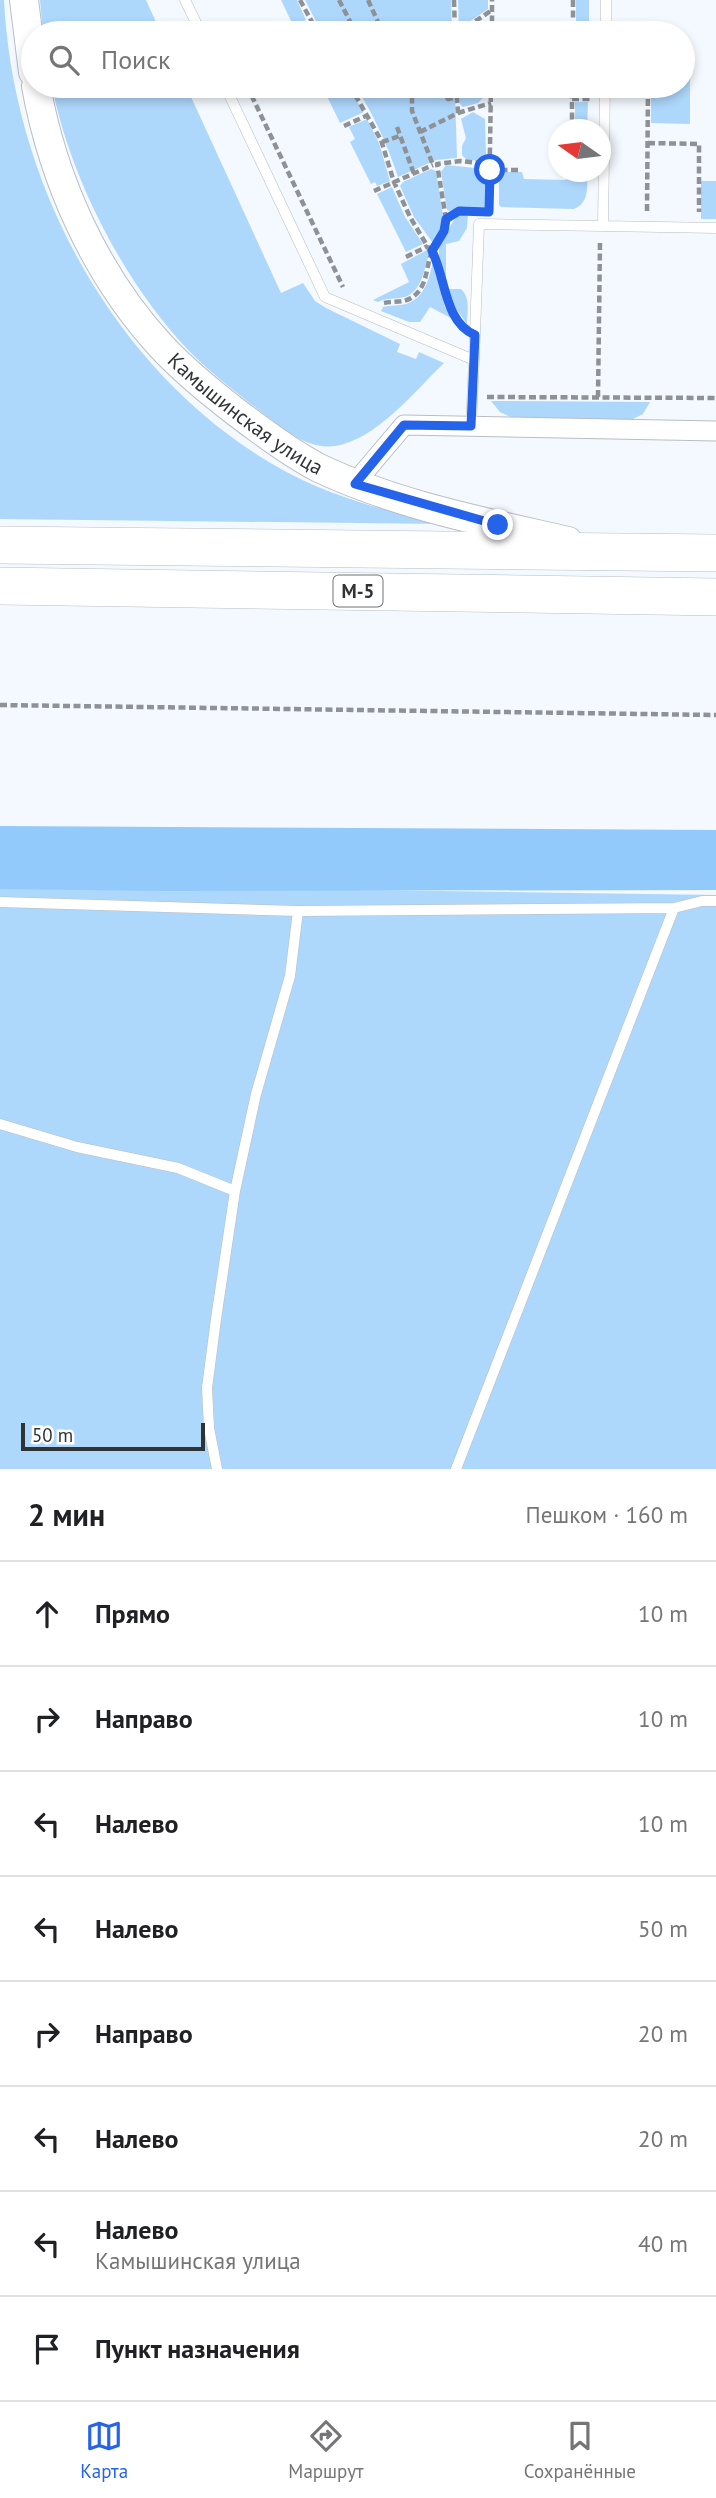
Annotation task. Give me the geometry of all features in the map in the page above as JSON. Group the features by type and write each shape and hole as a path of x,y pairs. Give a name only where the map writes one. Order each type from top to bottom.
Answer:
{"highway":[{"name":"М-5","path":"0,545 716,553"},
{"name":"М-5","path":"0,586 716,597"}],"street":[{"path":"24,0 27,21"},
{"name":"Камышинская улица","path":"38,98 62,186 90,244 125,300 160,345 210,392 262,433 317,467 355,484 465,517 615,552"},
{"path":"355,484 404,425 716,431"}],"lane":[{"path":"185,0 195,21"},
{"path":"606,0 606,21"},
{"path":"231,98 325,297 474,360"},
{"path":"603,226 605,98"},
{"path":"471,426 479,224 716,228"},
{"path":"0,902 298,911 674,908 702,901 716,901"},
{"path":"456,1469 674,908"},
{"path":"217,1469 209,1428 207,1388 235,1191 256,1094 290,976 298,911"},
{"path":"0,1124 77,1147 178,1168 235,1191"}],"path":[{"path":"300,0 311,21"},
{"path":"339,0 350,21"},
{"path":"368,0 378,21"},
{"path":"454,0 456,21"},
{"path":"492,0 492,21"},
{"path":"573,0 573,21"},
{"path":"475,21 492,10"},
{"path":"253,98 344,290 349,295"},
{"path":"357,98 382,142 394,182 410,217 441,269 449,306 464,330 475,335"},
{"path":"377,306 387,302 405,301 414,296 425,281 432,251 444,231 446,219 435,164 412,111 412,98"},
{"path":"457,98 458,113"},
{"path":"446,219 459,211 489,212 491,98"},
{"path":"647,215 648,98"},
{"path":"572,119 572,99 592,99"},
{"path":"420,132 458,113 491,103"},
{"path":"344,127 368,115"},
{"path":"397,127 414,174"},
{"path":"382,142 400,136"},
{"path":"648,143 699,144 699,215"},
{"path":"374,191 435,164 460,161 521,170"},
{"path":"598,397 600,243 613,244"},
{"path":"406,257 428,246"},
{"path":"472,397 716,398"},
{"path":"0,705 716,715"}],"shaded area":[{"path":"0,0 4,0 12,69 27,137 51,203 82,266 120,325 165,378 217,426 274,465 336,494 444,524 0,519"},
{"path":"40,0 146,0 156,21 42,21"},
{"path":"281,0 297,0 306,20 291,21"},
{"path":"305,0 451,0 452,21 316,21"},
{"path":"458,0 488,0 488,9 471,21 459,21"},
{"path":"576,0 589,0 589,21 576,21"},
{"path":"55,98 192,98 281,293 303,283 315,301 326,308 400,344 397,352 416,359 419,352 444,363 394,413 350,442 324,446 304,441 285,430 199,361 144,296 123,263 86,193 60,121"},
{"path":"328,98 355,98 364,112 340,123"},
{"path":"362,98 455,98 457,158 436,160 398,177 380,130"},
{"path":"459,98 483,98 478,103 463,107"},
{"path":"651,98 690,98 690,124 651,123"},
{"path":"575,102 588,102 587,119 575,119"},
{"path":"473,112 485,119 484,161 467,160 462,155 466,138 461,119"},
{"path":"367,119 379,143 390,181 377,186 375,182 371,184 350,142 355,139 349,127"},
{"path":"446,165 485,169 485,207 447,210 441,172"},
{"path":"431,169 436,171 444,222 433,243 414,217 400,186"},
{"path":"522,172 524,179 587,182 585,198 574,209 501,207 499,174"},
{"path":"701,181 716,181 716,219 701,219"},
{"path":"392,187 405,217 423,244 406,252 377,194"},
{"path":"460,215 468,215 467,228 459,241 446,244 446,278 439,256 440,246 452,223"},
{"path":"427,250 429,254 423,274 413,293 378,302 373,300 409,282 401,264"},
{"path":"433,260 445,307 451,318 430,307 420,322 409,322 381,311 383,307 406,304 418,297 428,280"},
{"path":"448,289 461,289 464,293 468,305 467,324 454,306"},
{"path":"491,401 650,402 643,414 629,421 517,420 500,412"},
{"path":"0,826 716,830 716,890 0,889"},
{"path":"0,885 716,895 716,1469 0,1469"}],"route":[{"path":"490,170 489,212 454,212 446,219 444,231 432,251 441,269 449,306 464,330 475,335 471,426 404,425 355,484 498,525"}]}
